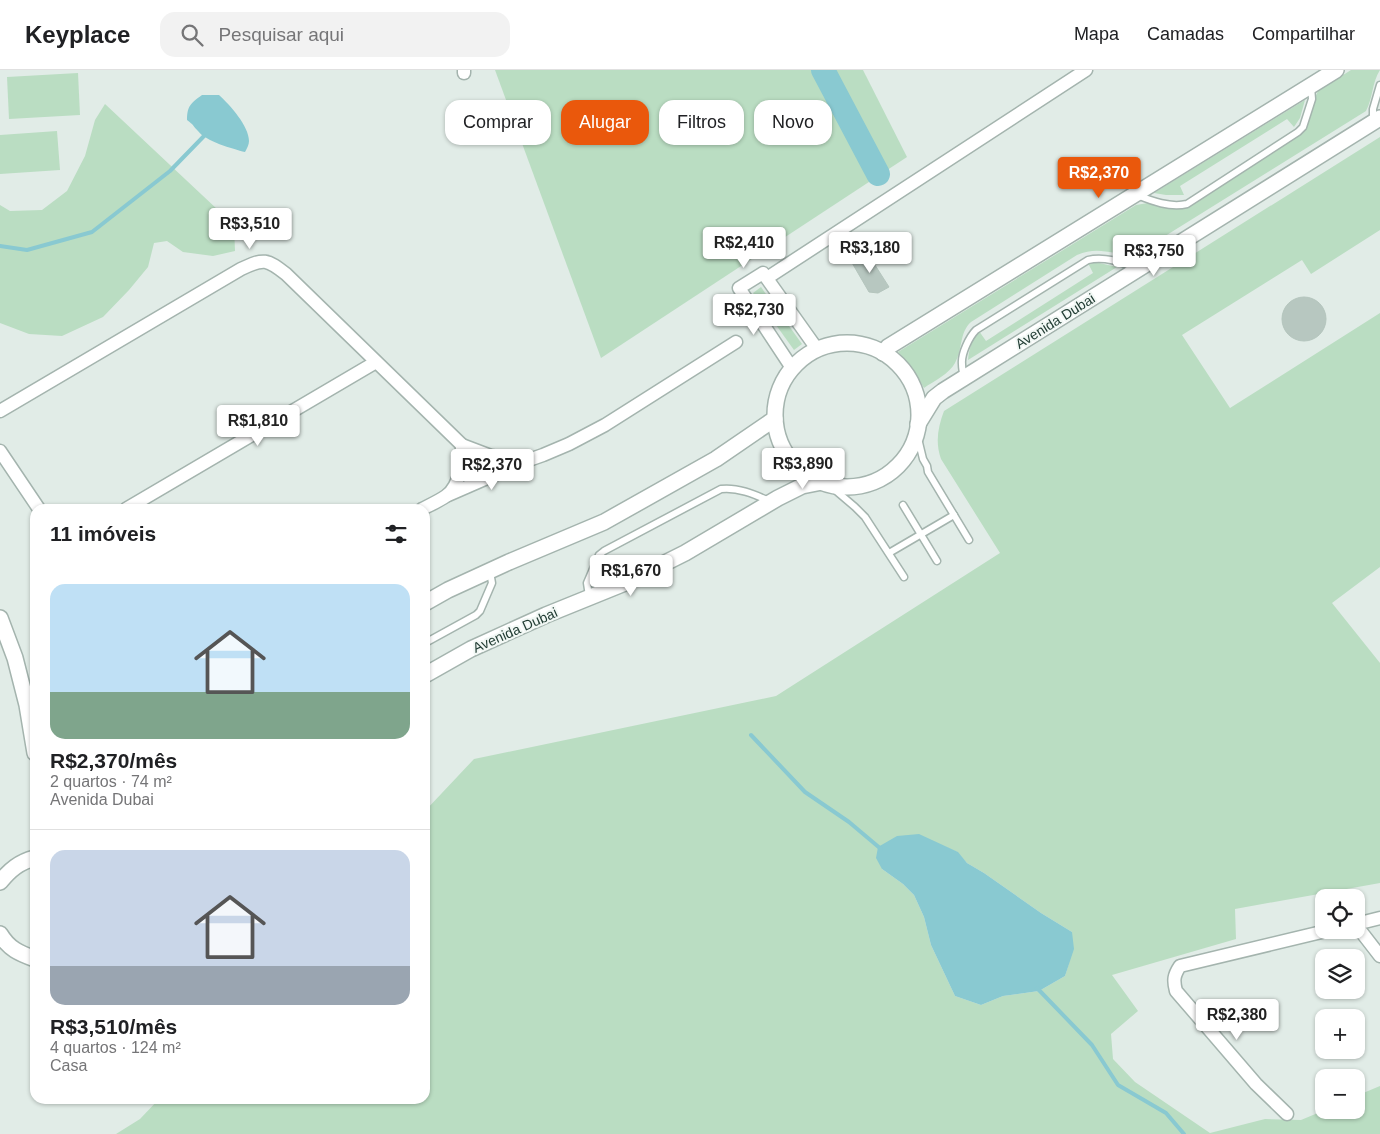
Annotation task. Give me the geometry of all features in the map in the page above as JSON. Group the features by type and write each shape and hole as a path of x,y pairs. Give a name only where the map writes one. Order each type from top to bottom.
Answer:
{"street":[{"path":"767,278 1086,70"},
{"path":"883,352 888,347 1336,70"},
{"name":"Avenida Dubai","path":"917,427 934,398 943,391 1376,120"},
{"path":"0,411 242,269 255,263 266,261 274,264 286,274 462,445 497,457 526,461"},
{"path":"792,368 739,288 763,273 817,349"},
{"path":"430,505 448,495 569,444 606,425 736,342"},
{"name":"Avenida Dubai","path":"849,343 867,346 883,352 906,374 913,388 918,406 917,427 913,443 903,460 882,478 868,484 853,487 825,483 804,473 790,459 782,446 778,433 775,419 776,401 782,383 792,368 804,357 817,349 832,344 849,343"},
{"path":"135,504 376,362"},
{"path":"430,600 490,571 604,522 716,459 775,419"},
{"path":"448,495 459,478 462,445"},
{"path":"0,451 36,504"},
{"name":"Avenida Dubai","path":"430,672 471,650 546,615 625,583 685,553 771,502 802,486 825,483"},
{"path":"0,618 15,658 30,723"},
{"path":"0,882 11,869 30,859"},
{"path":"1365,922 1380,918"},
{"path":"1287,1114 1256,1084 1176,991 1175,974 1180,966 1315,934"},
{"path":"0,935 5,942 19,953 30,957"},
{"path":"1365,936 1380,956"}],"lane":[{"path":"1376,120 1373,109 1380,85"},
{"path":"1136,194 1154,202 1179,206 1187,204 1298,132 1303,127 1312,99 1310,86"},
{"path":"964,378 961,362 971,334 1088,260 1104,259 1121,262 1139,269"},
{"path":"917,427 923,459 928,472 969,540"},
{"path":"825,483 865,517 904,577"},
{"path":"589,598 587,582 599,555 604,551 722,489 729,488 754,494 771,502"},
{"path":"903,504 937,561"},
{"path":"889,554 954,515"},
{"path":"430,640 480,611 492,583 490,571"}],"green space":[{"path":"495,70 863,70 907,157 601,358 523,145 551,145 551,100 506,100"},
{"path":"1351,70 1380,70 1375,80 1366,111 1133,256 1105,251 1085,252 1077,255 971,322 963,336 955,363 945,374 924,388 912,368 898,352 1136,205 1148,203 1178,209 1187,207 1297,137 1308,121 1318,91"},
{"path":"78,73 80,115 9,119 7,77"},
{"path":"1305,100 1300,118 1294,127 1287,119 1180,186 1184,195 1154,193"},
{"path":"105,104 234,225 235,251 213,256 183,252 167,241 154,243 148,267 103,317 62,336 29,334 0,323 0,205 10,211 42,210 67,191 85,156 95,120"},
{"path":"57,131 60,170 0,174 0,135"},
{"path":"1380,137 1380,230 1311,274 1302,260 1182,335 1230,408 1380,313 1380,567 1332,603 1380,663 1380,883 1347,889 1315,889 1315,895 1235,909 1236,939 1112,975 1138,1011 1111,1034 1113,1059 1135,1082 1210,1133 1265,1119 1301,1120 1315,1114 1315,1119 1365,1119 1365,1092 1380,1086 1380,1134 116,1134 140,1119 154,1104 430,1104 430,806 474,759 776,696 1000,553 941,459 938,435 944,411","holes":["939,844 957,852 967,863 1072,932 1069,963 1065,976 1039,991 1003,996 981,1005 955,996 931,945 924,917 914,895 903,884 882,869"]},
{"path":"1095,262 1117,267 968,360 971,344 979,331 986,341 1093,273 1088,263"},
{"path":"761,287 802,344 794,350 753,293"}],"water":[{"path":"202,95 219,95 238,116 248,135 249,144 245,152 207,138 187,120 190,105"},
{"path":"919,834 958,852 967,863 1072,932 1074,949 1065,976 1039,991 1003,996 981,1005 955,996 931,945 924,917 914,895 903,884 882,869 876,858 878,847 897,836"}],"building":[{"path":"866,251 889,287 878,293 869,292 851,261"},
{"path":"1304,297 1316,301 1322,307 1326,319 1322,331 1316,337 1304,341 1292,337 1286,331 1282,319 1286,307 1292,301"}],"waterway":[{"path":"823,70 878,174"},
{"path":"0,246 27,250 92,232 170,171 204,136"},
{"path":"751,735 805,792 849,822 881,849"},
{"path":"1037,988 1092,1045 1118,1085 1166,1113 1184,1134"}]}
